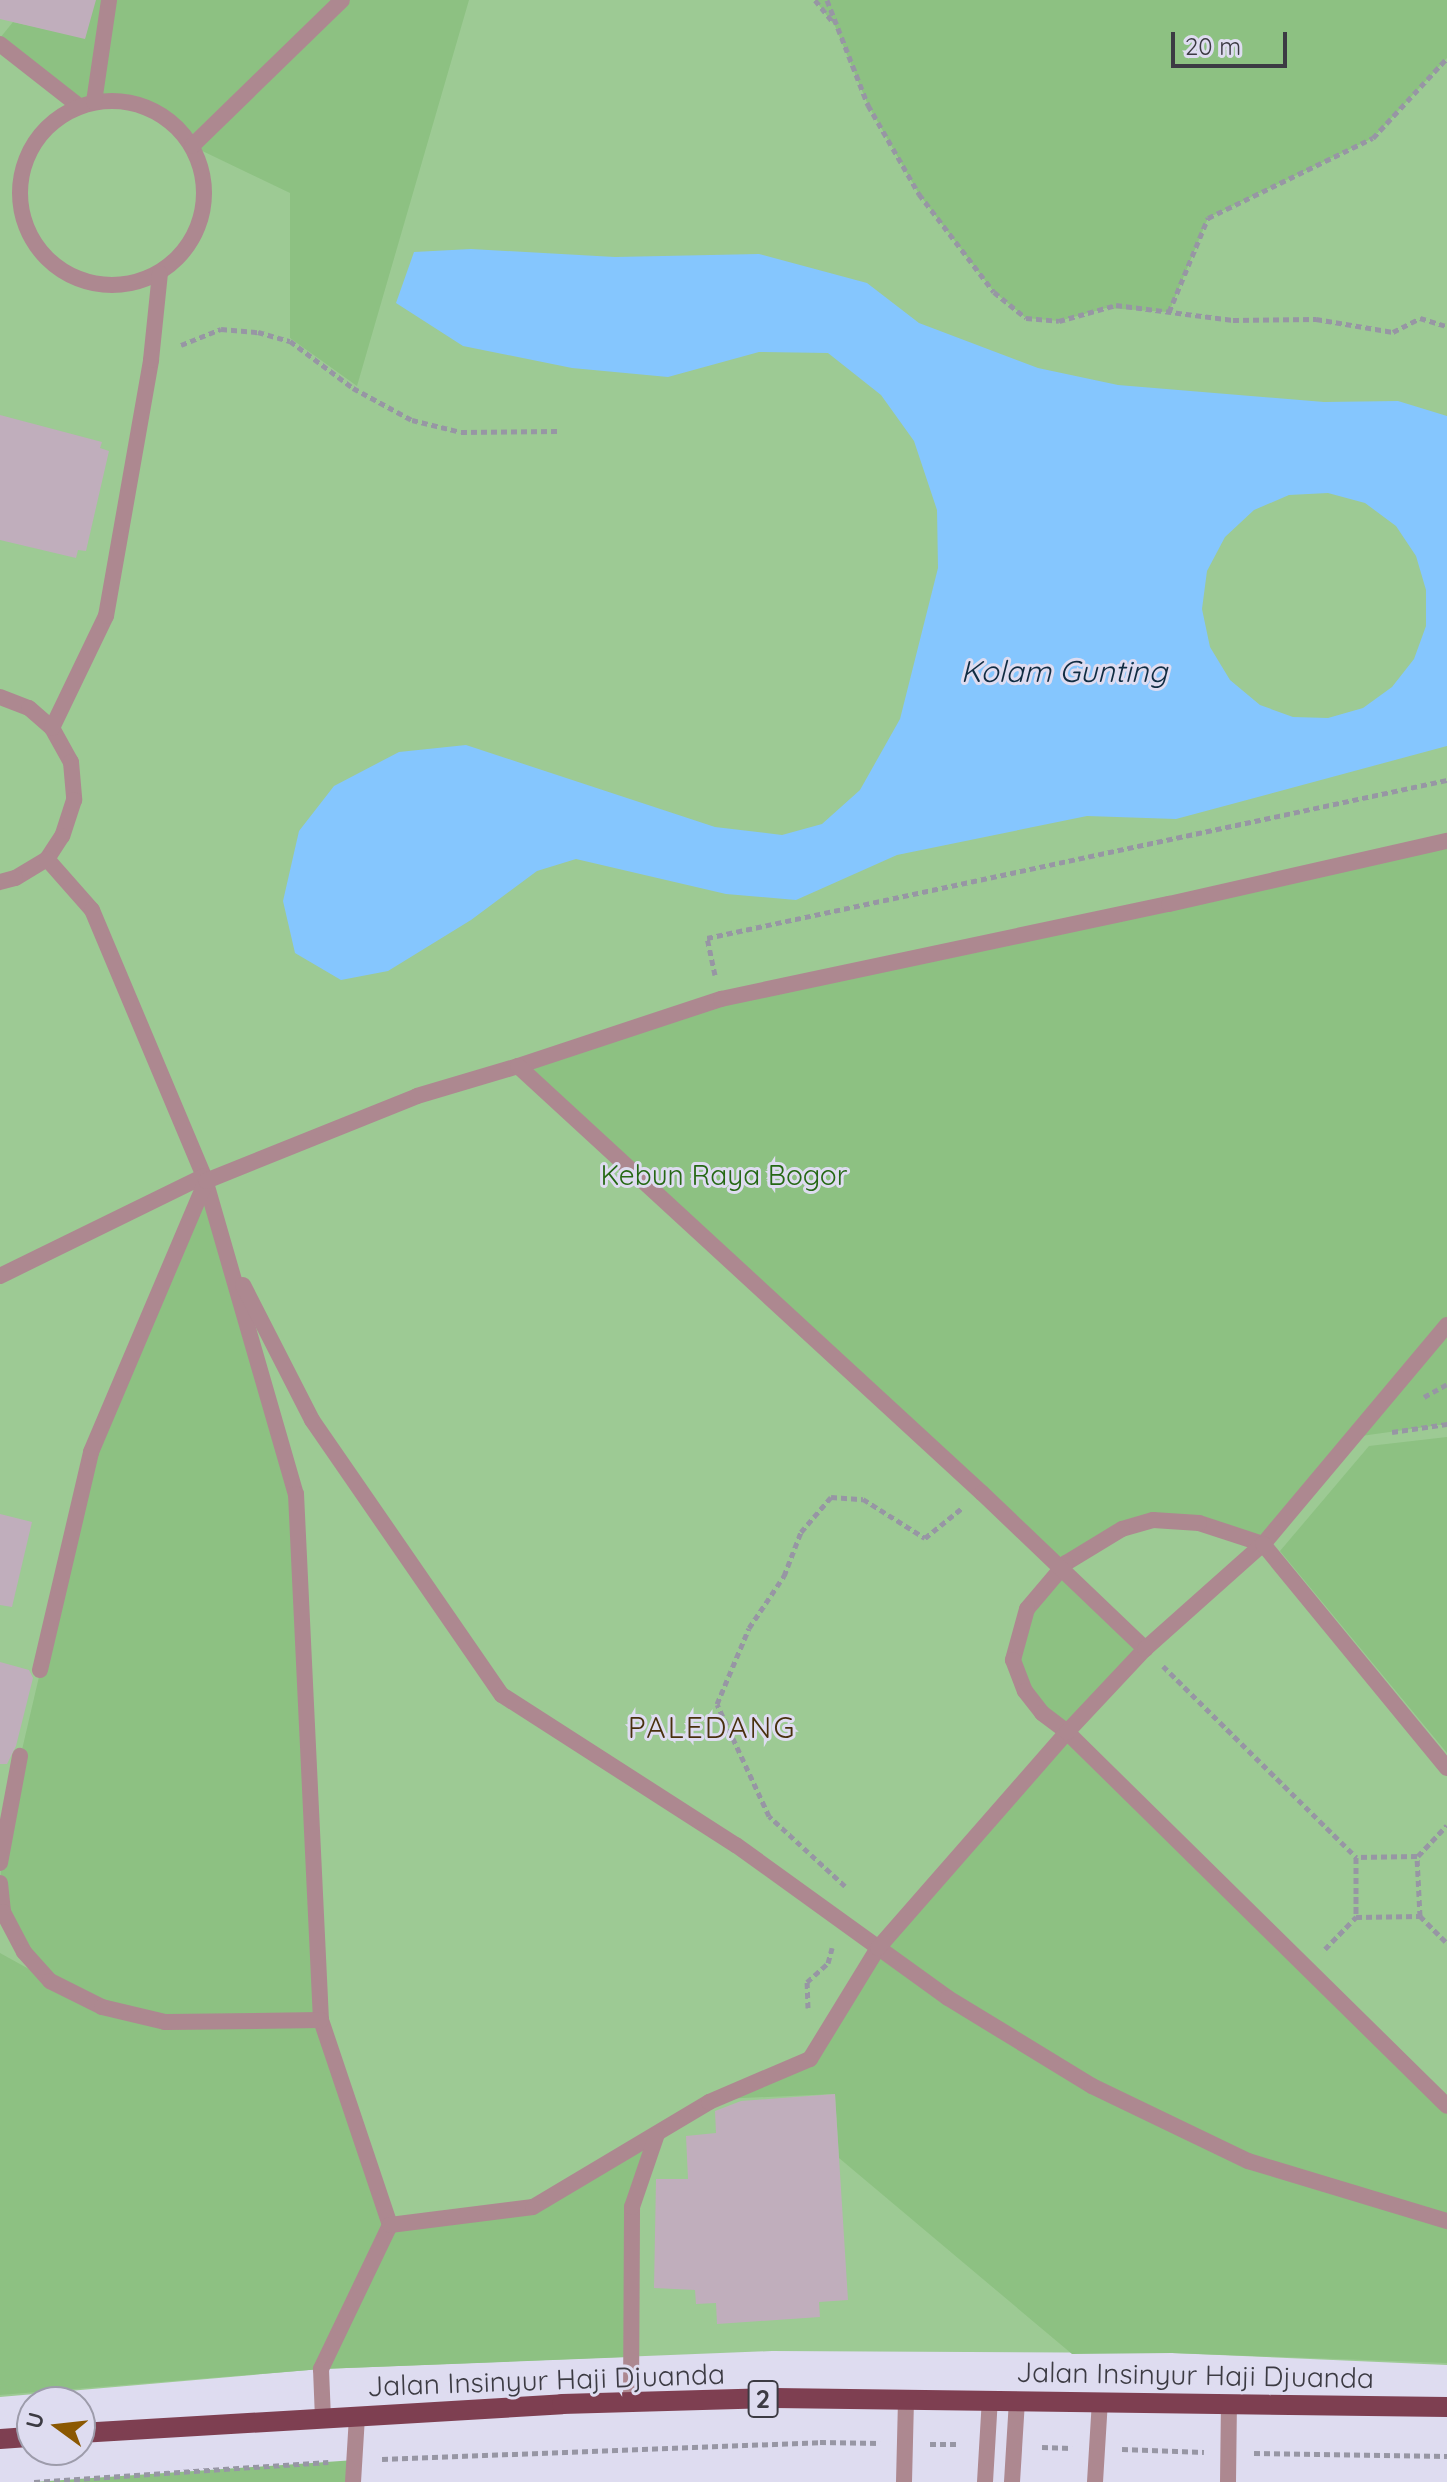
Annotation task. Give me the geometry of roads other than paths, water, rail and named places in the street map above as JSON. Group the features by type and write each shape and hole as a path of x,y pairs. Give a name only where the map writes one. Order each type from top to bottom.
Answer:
{"main road":[{"name":"Jalan Insinyur Haji Djuanda","path":"96,2432 562,2404 775,2398 1447,2407"}],"street":[{"path":"87,104 109,0"},
{"path":"192,146 342,0"},
{"path":"0,44 87,104"},
{"path":"122,101 150,108 174,124 192,146 204,180 202,216 186,249 160,273 131,285 101,286 71,277 46,259 29,234 20,205 22,174 33,145 53,122 87,104 122,101"},
{"path":"52,728 106,616 151,360 160,273"},
{"path":"0,697 29,708 52,728 71,762 74,800 62,836 47,859 15,878 0,882"},
{"path":"0,1276 205,1179 417,1096 721,999 1154,908 1447,841"},
{"path":"47,859 92,910 205,1179 296,1494 321,2020 390,2225 321,2369 323,2418"},
{"path":"518,1066 982,1493 1145,1649"},
{"path":"40,1670 91,1452 205,1179"},
{"path":"226,1252 312,1420 502,1695 736,1845 948,1998 1092,2086 1248,2161 1447,2221"},
{"path":"390,2225 533,2207 717,2098 810,2059 878,1948 1067,1732 1145,1649 1263,1544 1447,1325"},
{"path":"1447,1768 1263,1544 1199,1523 1153,1520 1122,1529 1061,1570 1027,1609 1013,1660 1025,1691 1042,1713 1067,1732 1447,2106"},
{"path":"0,1863 20,1756"},
{"path":"0,1883 3,1912 24,1952 50,1981 102,2007 165,2022 321,2020"},
{"path":"631,2404 632,2207 657,2134"},
{"path":"904,2482 906,2399"},
{"path":"985,2482 990,2399"},
{"path":"1012,2482 1017,2401"},
{"path":"1095,2482 1100,2401"},
{"path":"1228,2482 1229,2404"},
{"path":"353,2482 357,2416"}],"water":[{"name":"Kolam Gunting","path":"471,249 615,257 759,254 867,283 919,323 1038,368 1118,385 1324,402 1398,401 1447,416 1447,746 1176,819 1087,816 897,855 796,900 726,894 576,859 537,871 471,920 388,971 341,980 295,953 283,901 299,831 334,786 399,752 466,745 715,827 782,835 822,824 860,790 900,719 938,568 937,510 914,441 881,395 828,353 759,352 668,377 572,368 463,346 396,303 414,252","holes":["1328,493 1365,503 1396,526 1416,556 1426,590 1426,626 1414,659 1392,687 1363,708 1328,718 1293,717 1260,705 1230,680 1210,647 1202,609 1207,571 1225,537 1254,510 1289,495"]}],"district":[{"name":"PALEDANG","path":"712,1727"}],"park label":[{"name":"Kebun Raya Bogor","path":"724,1175"}]}
